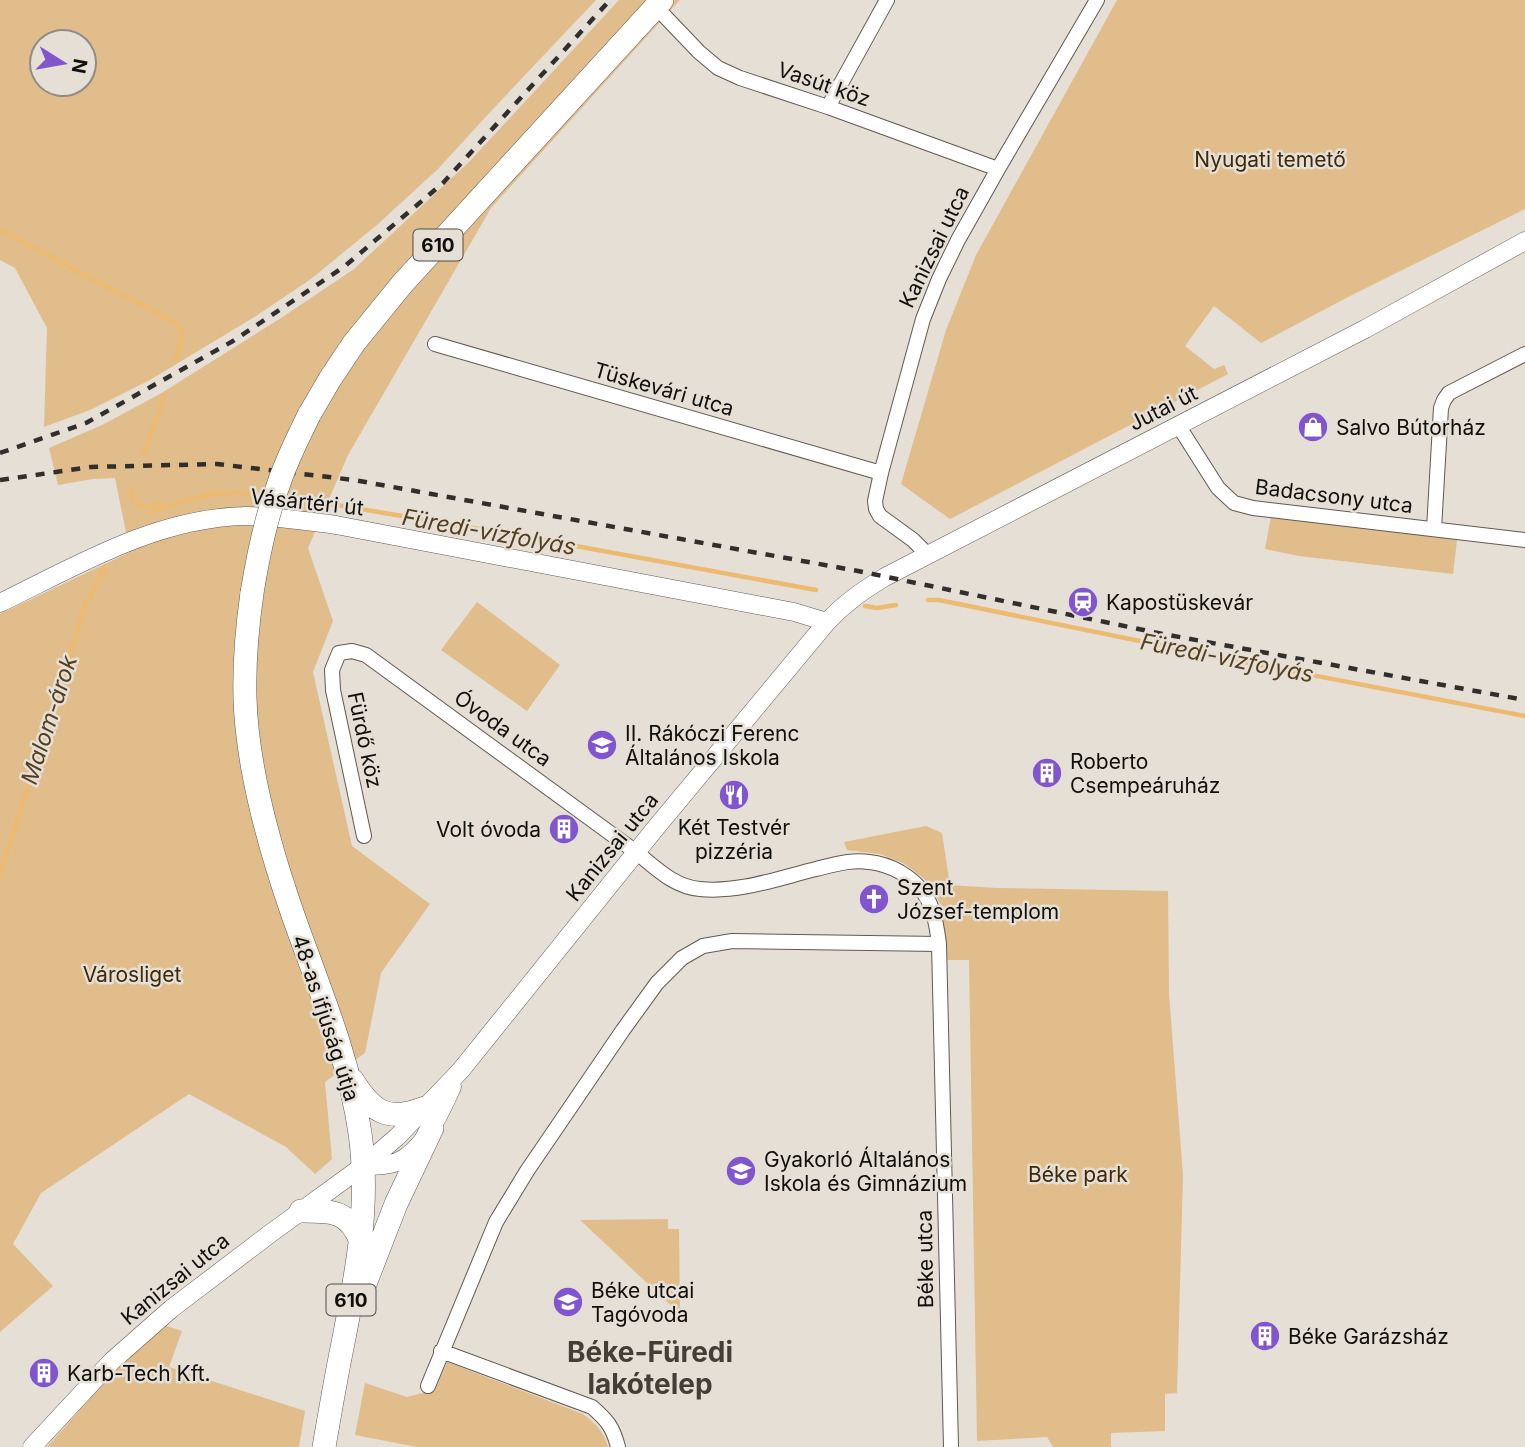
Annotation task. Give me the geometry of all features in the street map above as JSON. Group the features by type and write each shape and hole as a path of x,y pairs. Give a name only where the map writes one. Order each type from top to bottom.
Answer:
{"main road":[{"name":"48-as ifjúság útja","path":"324,1447 361,1241 363,1167 354,1103 345,1070 325,1001 292,913 269,839 254,775 245,699 245,653 257,561 270,508 291,453 309,415 354,343 403,283 659,4"},
{"path":"340,1359 360,1298 428,1118 386,1113 373,1107 345,1070"},
{"path":"301,1211 333,1213 347,1219 355,1227 361,1241"}],"street":[{"path":"828,107 887,0"},
{"name":"Kanizsai utca","path":"928,555 913,540 885,521 876,509 881,474 923,319 958,240 1097,0"},
{"name":"Vasút köz","path":"659,4 699,52 718,68 998,169"},
{"name":"Jutai út","path":"827,622 860,592 1365,329 1525,241"},
{"name":"Tüskevári utca","path":"435,344 881,474"},
{"path":"1434,529 1441,408 1444,400 1449,393 1525,355"},
{"name":"Badacsony utca","path":"1178,425 1218,488 1234,503 1252,508 1525,540"},
{"name":"Vásártéri út","path":"0,603 122,543 179,525 246,516 336,525 794,611 827,622"},
{"name":"Kanizsai utca","path":"32,1447 112,1361 182,1300 363,1167 398,1162 412,1152 428,1118 461,1070 636,852 827,622"},
{"name":"Óvoda utca","path":"339,653 352,651 366,655 636,852"},
{"name":"Fürdő köz","path":"339,653 332,670 333,690 365,836"},
{"name":"Béke utca","path":"636,852 670,880 698,889 717,890 743,887 841,863 868,861 892,868 913,880 928,899 936,918 939,944 951,1447"},
{"path":"428,1386 496,1222 527,1171 623,1030 657,983 682,958 703,946 732,941 939,944"},
{"path":"441,1351 592,1407 606,1418 618,1447"}],"green space":[{"path":"0,0 596,0 438,169 378,224 311,279 256,316 150,380 90,410 44,427 47,328 15,268 0,260"},
{"name":"Városliget","path":"619,0 680,0 491,208 348,455 308,548 333,621 313,672 352,846 430,904 381,973 365,1053 325,1082 332,1159 315,1174 286,1147 189,1094 41,1193 13,1244 53,1286 0,1332 0,614 130,552 115,478 58,485 49,448 102,425 160,394 354,269 469,162"},
{"name":"Nyugati temető","path":"1117,0 1525,0 1525,209 1261,343 1214,306 1185,346 1214,369 1224,365 1228,374 950,519 901,484 946,330 976,255"},
{"path":"1272,511 1458,532 1453,574 1299,556 1265,549"},
{"path":"477,602 560,665 527,711 441,650"},
{"name":"Béke park","path":"926,826 942,833 950,885 1168,891 1169,994 1183,1175 1177,1393 1165,1394 1165,1431 1111,1433 1111,1447 1053,1447 1047,1437 977,1441 969,960 945,960 942,907 929,883 905,864 880,854 847,850 844,842"},
{"path":"668,1219 668,1229 679,1229 680,1314 580,1220"},
{"path":"161,1326 182,1331 169,1367 305,1411 299,1447 47,1447 120,1365"},
{"path":"447,1362 583,1414 598,1428 608,1447 417,1447 355,1435 365,1383 407,1397 435,1390"}],"waterway":[{"path":"0,230 174,322 181,329 176,360"},
{"path":"144,453 165,395"},
{"path":"132,490 133,500 140,505 149,507 160,503 162,508"},
{"name":"Füredi-vízfolyás","path":"152,512 186,500 222,493 267,496"},
{"name":"Füredi-vízfolyás","path":"283,497 543,540 816,590"},
{"name":"Malom-árok","path":"0,875 86,603 105,568"},
{"name":"Füredi-vízfolyás","path":"928,600 1525,716"},
{"name":"Füredi-vízfolyás","path":"865,606 877,608 896,605"}],"railway":[{"path":"0,453 86,423 233,341 345,266 443,183 610,0"},
{"path":"0,480 91,467 217,464 354,480 858,571 1163,634 1525,700"}],"place":[{"name":"Salvo Bútorház","path":"1313,427"},
{"name":"Kapostüskevár","path":"1083,602"},
{"name":"II. Rákóczi Ferenc Általános Iskola","path":"602,745"},
{"name":"Roberto Csempeáruház","path":"1047,773"},
{"name":"Két Testvér pizzéria","path":"734,795"},
{"name":"Volt óvoda","path":"564,829"},
{"name":"Szent József-templom","path":"874,899"},
{"name":"Gyakorló Általános Iskola és Gimnázium","path":"741,1171"},
{"name":"Béke utcai Tagóvoda","path":"568,1302"},
{"name":"Béke Garázsház","path":"1265,1336"},
{"name":"Karb-Tech Kft.","path":"44,1373"}],"district":[{"name":"Béke-Füredi lakótelep","path":"650,1368"}]}
